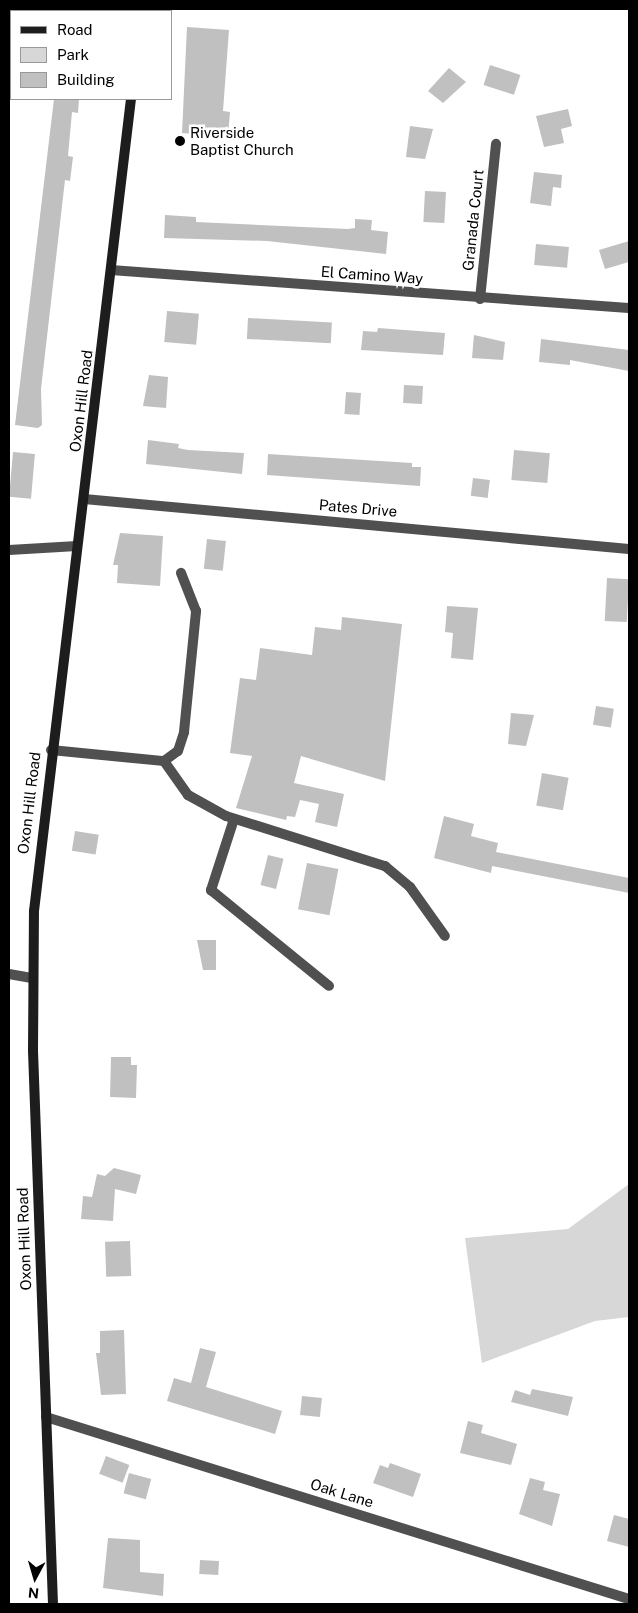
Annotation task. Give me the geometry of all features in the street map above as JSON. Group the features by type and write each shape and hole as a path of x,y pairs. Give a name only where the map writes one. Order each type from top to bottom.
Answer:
{"main road":[{"name":"Oxon Hill Road","path":"53,1604 32,978 38,862 84,499 131,100"}],"street":[{"name":"Granada Court","path":"480,299 496,144"},
{"name":"El Camino Way","path":"111,270 480,299 629,308"},
{"name":"Pates Drive","path":"84,499 629,549"},
{"path":"9,550 77,546"},
{"path":"51,750 164,761 178,751 184,732 196,611 181,573"},
{"path":"164,761 188,795 234,819 385,866 410,887 445,936"},
{"path":"234,819 211,890 329,986"},
{"path":"9,974 32,978"},
{"name":"Oak Lane","path":"46,1417 629,1599"}],"green space":[{"path":"629,1184 629,1317 595,1321 482,1363 465,1238 568,1229"}],"building":[{"path":"187,27 229,30 223,111 230,112 228,137 182,133"},
{"path":"490,65 520,75 514,95 484,85"},
{"path":"449,68 466,82 443,103 428,91"},
{"path":"54,100 79,100 78,113 72,112 68,156 73,157 70,181 65,180 41,389 42,425 38,428 15,425"},
{"path":"568,109 572,126 561,129 564,143 544,147 536,116"},
{"path":"410,126 433,129 425,159 406,157"},
{"path":"534,172 562,175 561,188 553,187 551,206 530,203"},
{"path":"425,191 446,192 444,223 423,222"},
{"path":"165,215 196,217 196,222 348,229 355,228 355,219 372,220 371,230 388,232 386,254 267,241 164,238"},
{"path":"629,241 629,262 605,269 599,250"},
{"path":"536,244 569,247 567,268 534,265"},
{"path":"167,311 199,314 196,345 164,342"},
{"path":"248,318 332,322 331,343 247,339"},
{"path":"378,328 445,333 443,355 361,350 363,331 377,332"},
{"path":"474,335 505,342 503,360 472,358"},
{"path":"541,339 629,350 629,371 570,360 570,365 539,362"},
{"path":"149,375 168,377 166,408 143,406"},
{"path":"404,385 423,386 422,404 403,403"},
{"path":"346,392 361,393 359,415 344,414"},
{"path":"148,440 179,444 178,448 188,450 244,453 242,474 146,464"},
{"path":"514,450 550,453 547,483 511,480"},
{"path":"13,452 35,454 31,499 9,497"},
{"path":"268,454 412,463 412,467 421,467 420,486 267,475"},
{"path":"473,478 490,480 488,498 471,496"},
{"path":"120,533 163,536 160,586 117,583 118,565 113,565"},
{"path":"207,539 226,541 223,571 204,569"},
{"path":"607,578 629,579 627,622 605,621"},
{"path":"447,606 478,608 473,660 451,658 453,633 445,632"},
{"path":"342,617 402,624 385,781 301,756 294,783 344,794 337,827 315,822 319,804 300,800 295,817 287,816 286,820 236,808 252,756 230,753 240,678 256,680 260,648 312,655 315,627 341,630"},
{"path":"596,706 614,709 611,728 593,725"},
{"path":"511,713 534,715 526,746 508,744"},
{"path":"542,773 569,778 563,810 536,805"},
{"path":"444,816 474,824 471,836 498,843 496,852 629,878 629,893 492,866 491,873 434,858"},
{"path":"75,831 99,835 96,855 72,851"},
{"path":"268,855 284,859 276,889 261,885"},
{"path":"307,863 338,869 329,915 298,909"},
{"path":"197,940 216,940 216,970 203,970"},
{"path":"111,1057 131,1057 131,1065 137,1065 136,1098 110,1097"},
{"path":"114,1168 141,1175 136,1194 115,1189 113,1221 81,1219 83,1196 92,1197 97,1174 105,1176"},
{"path":"130,1241 131,1276 106,1277 105,1242"},
{"path":"124,1330 126,1394 101,1395 96,1353 100,1353 100,1331"},
{"path":"200,1348 216,1352 206,1387 282,1411 275,1434 167,1401 174,1378 191,1383"},
{"path":"532,1389 573,1397 568,1416 511,1402 515,1390 530,1395"},
{"path":"302,1396 322,1398 320,1417 300,1415"},
{"path":"468,1421 483,1425 481,1433 517,1444 511,1465 460,1453"},
{"path":"106,1456 129,1465 123,1483 99,1474"},
{"path":"390,1463 421,1474 413,1497 373,1483 380,1465 388,1468"},
{"path":"129,1473 151,1479 146,1499 124,1493"},
{"path":"530,1478 545,1482 543,1490 560,1494 552,1526 519,1514"},
{"path":"614,1515 629,1519 629,1547 607,1541"},
{"path":"108,1538 140,1540 140,1572 164,1574 163,1596 103,1588"},
{"path":"200,1560 219,1561 218,1575 199,1574"}],"place":[{"name":"Riverside Baptist Church","path":"180,141"}]}
